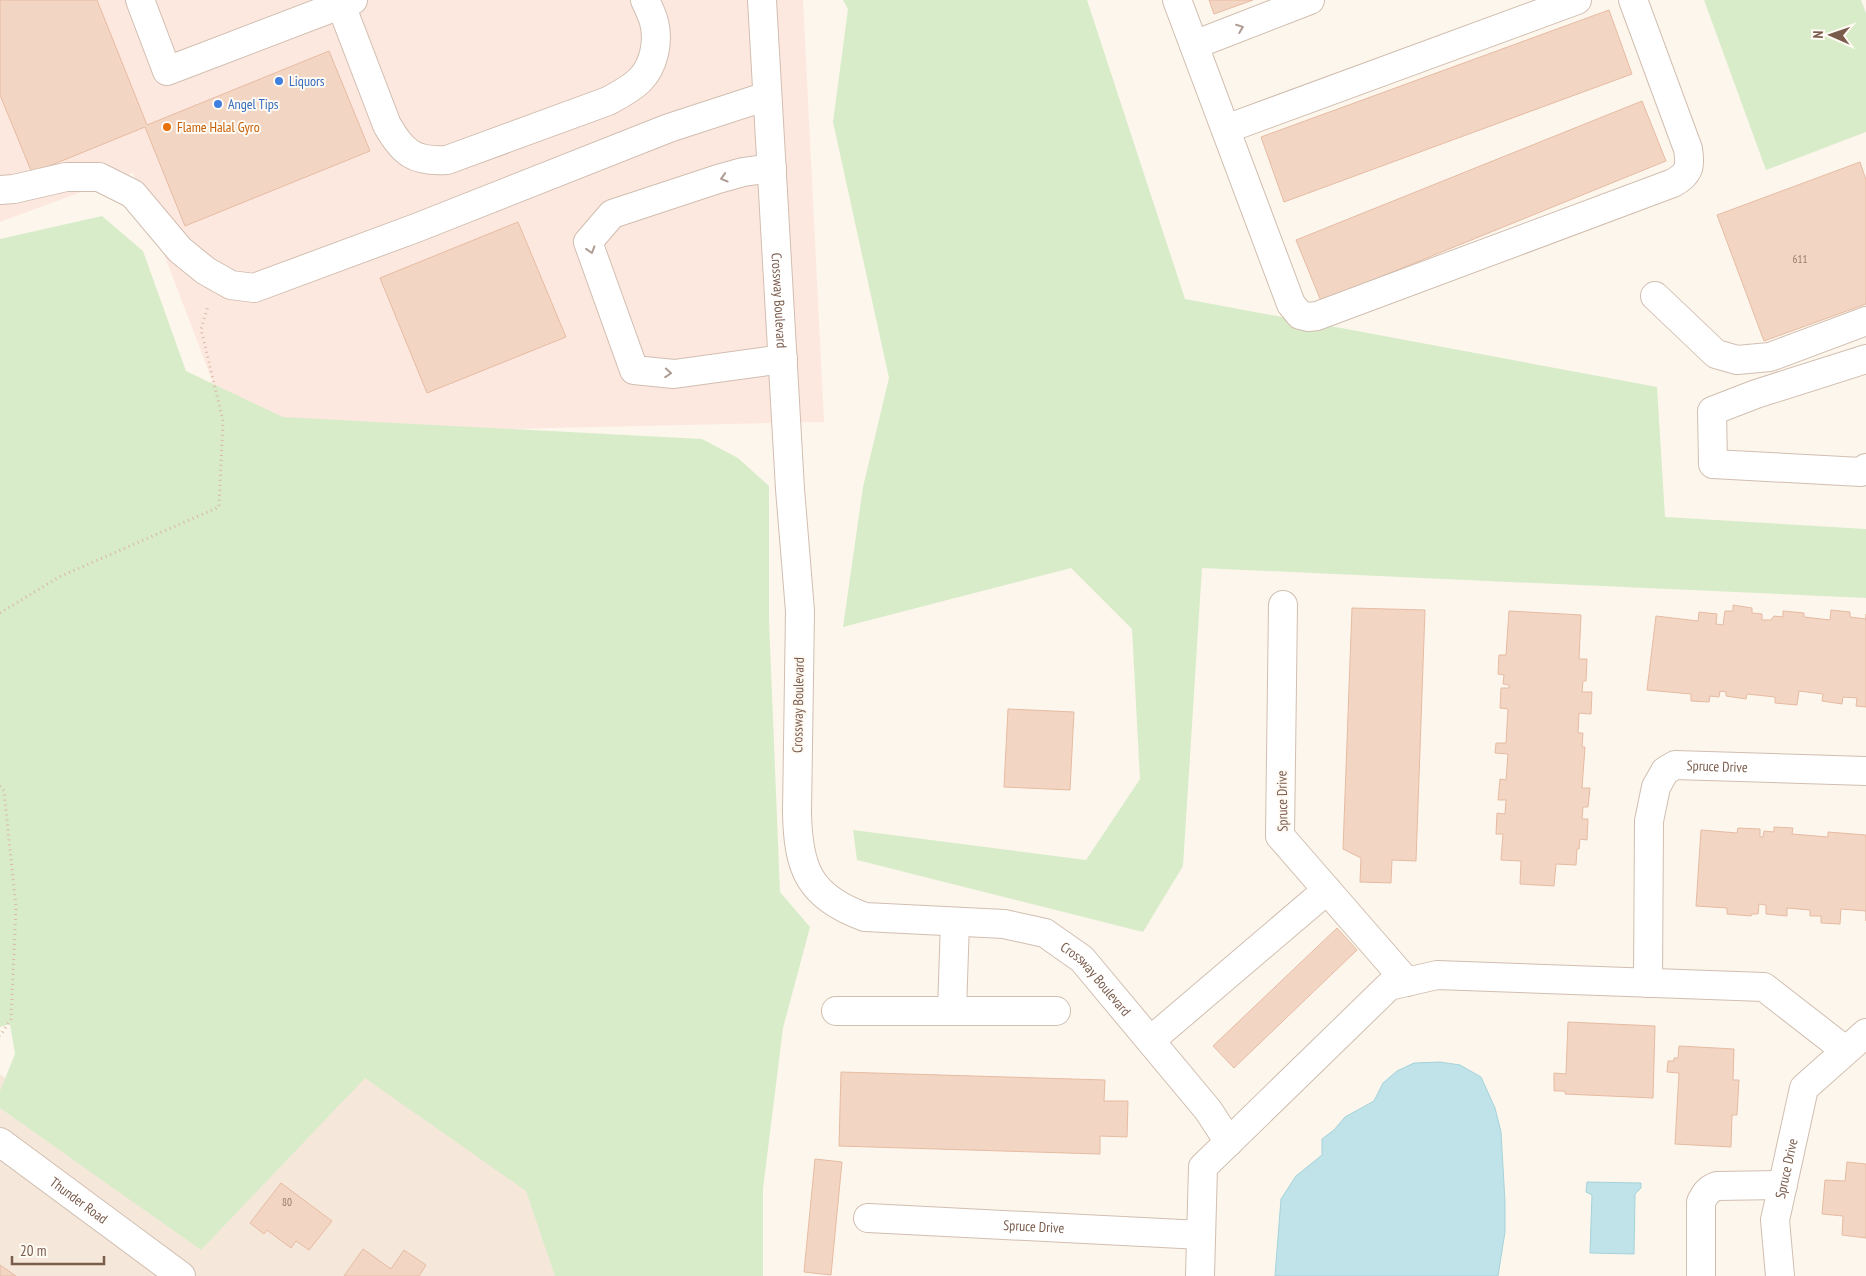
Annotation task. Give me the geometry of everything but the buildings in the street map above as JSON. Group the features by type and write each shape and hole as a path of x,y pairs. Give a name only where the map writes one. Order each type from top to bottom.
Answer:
{"street":[{"path":"140,0 168,72 347,2 387,125 397,143 412,155 430,161 447,160 608,101 628,90 641,79 651,63 656,44 655,23 645,0"},
{"name":"Crossway Boulevard","path":"762,0 790,489 800,611 797,837 802,860 819,890 832,902 865,917 1004,924 1045,932 1082,959 1208,1110 1229,1142"},
{"path":"1177,0 1291,304 1300,315 1308,317 1317,316 1673,183 1684,177 1689,168 1688,150 1633,0"},
{"path":"1194,45 1310,0"},
{"path":"1226,129 1577,0"},
{"path":"0,190 14,189 66,177 99,177 134,194 180,250 206,271 231,285 254,288 416,228 669,128 767,96"},
{"path":"772,168 743,172 718,179 612,214 588,242 634,370 674,374 783,360"},
{"path":"1655,296 1716,354 1737,360 1770,357 1866,321"},
{"path":"1866,359 1756,394 1712,411 1713,464 1861,472 1866,468"},
{"name":"Spruce Drive","path":"1283,604 1280,836 1407,982"},
{"name":"Spruce Drive","path":"1648,983 1649,821 1656,787 1664,771 1675,765 1866,771"},
{"path":"1151,1040 1327,890"},
{"path":"952,1010 955,922"},
{"path":"1200,1276 1203,1167 1389,986 1437,976 1764,987 1846,1050"},
{"path":"836,1011 1056,1011"},
{"name":"Spruce Drive","path":"1780,1276 1775,1220 1804,1088 1866,1032"},
{"name":"Thunder Road","path":"0,1142 181,1276"},
{"path":"1701,1276 1701,1202 1709,1189 1717,1186 1783,1185"},
{"name":"Spruce Drive","path":"868,1218 1201,1234"}],"path":[{"path":"0,613 59,577 219,507 223,421 201,329 217,277"},
{"path":"0,786 4,791 16,907 11,1019 0,1036"}],"shaded area":[{"path":"0,0 803,0 824,422 233,435 133,173 0,222"},
{"path":"379,1025 636,1276 0,1276 0,1074 213,1237"}],"green space":[{"path":"843,0 1087,0 1185,299 1657,387 1665,517 1866,529 1866,598 1202,568 1183,866 1143,932 857,860 853,830 1086,860 1140,779 1132,629 1071,568 843,627 863,487 889,378 833,122 848,9"},
{"path":"1704,0 1861,0 1866,13 1866,132 1766,170"},
{"path":"102,216 143,251 186,371 283,417 702,439 738,458 769,486 769,621 780,892 810,927 783,1028 763,1189 763,1276 555,1276 526,1191 365,1078 201,1250 0,1108 0,1091 15,1054 10,1024 0,1027 0,239"}],"water":[{"path":"1440,1062 1460,1065 1481,1077 1495,1108 1501,1132 1505,1202 1505,1232 1498,1276 1275,1276 1281,1199 1296,1176 1322,1155 1322,1139 1334,1130 1345,1117 1374,1101 1383,1083 1397,1071 1414,1063"},
{"path":"1587,1182 1641,1183 1641,1188 1635,1194 1634,1254 1590,1253 1592,1195 1586,1192"}],"place":[{"name":"Liquors","path":"279,81"},
{"name":"Angel Tips","path":"218,104"},
{"name":"Flame Halal Gyro","path":"167,127"}]}
